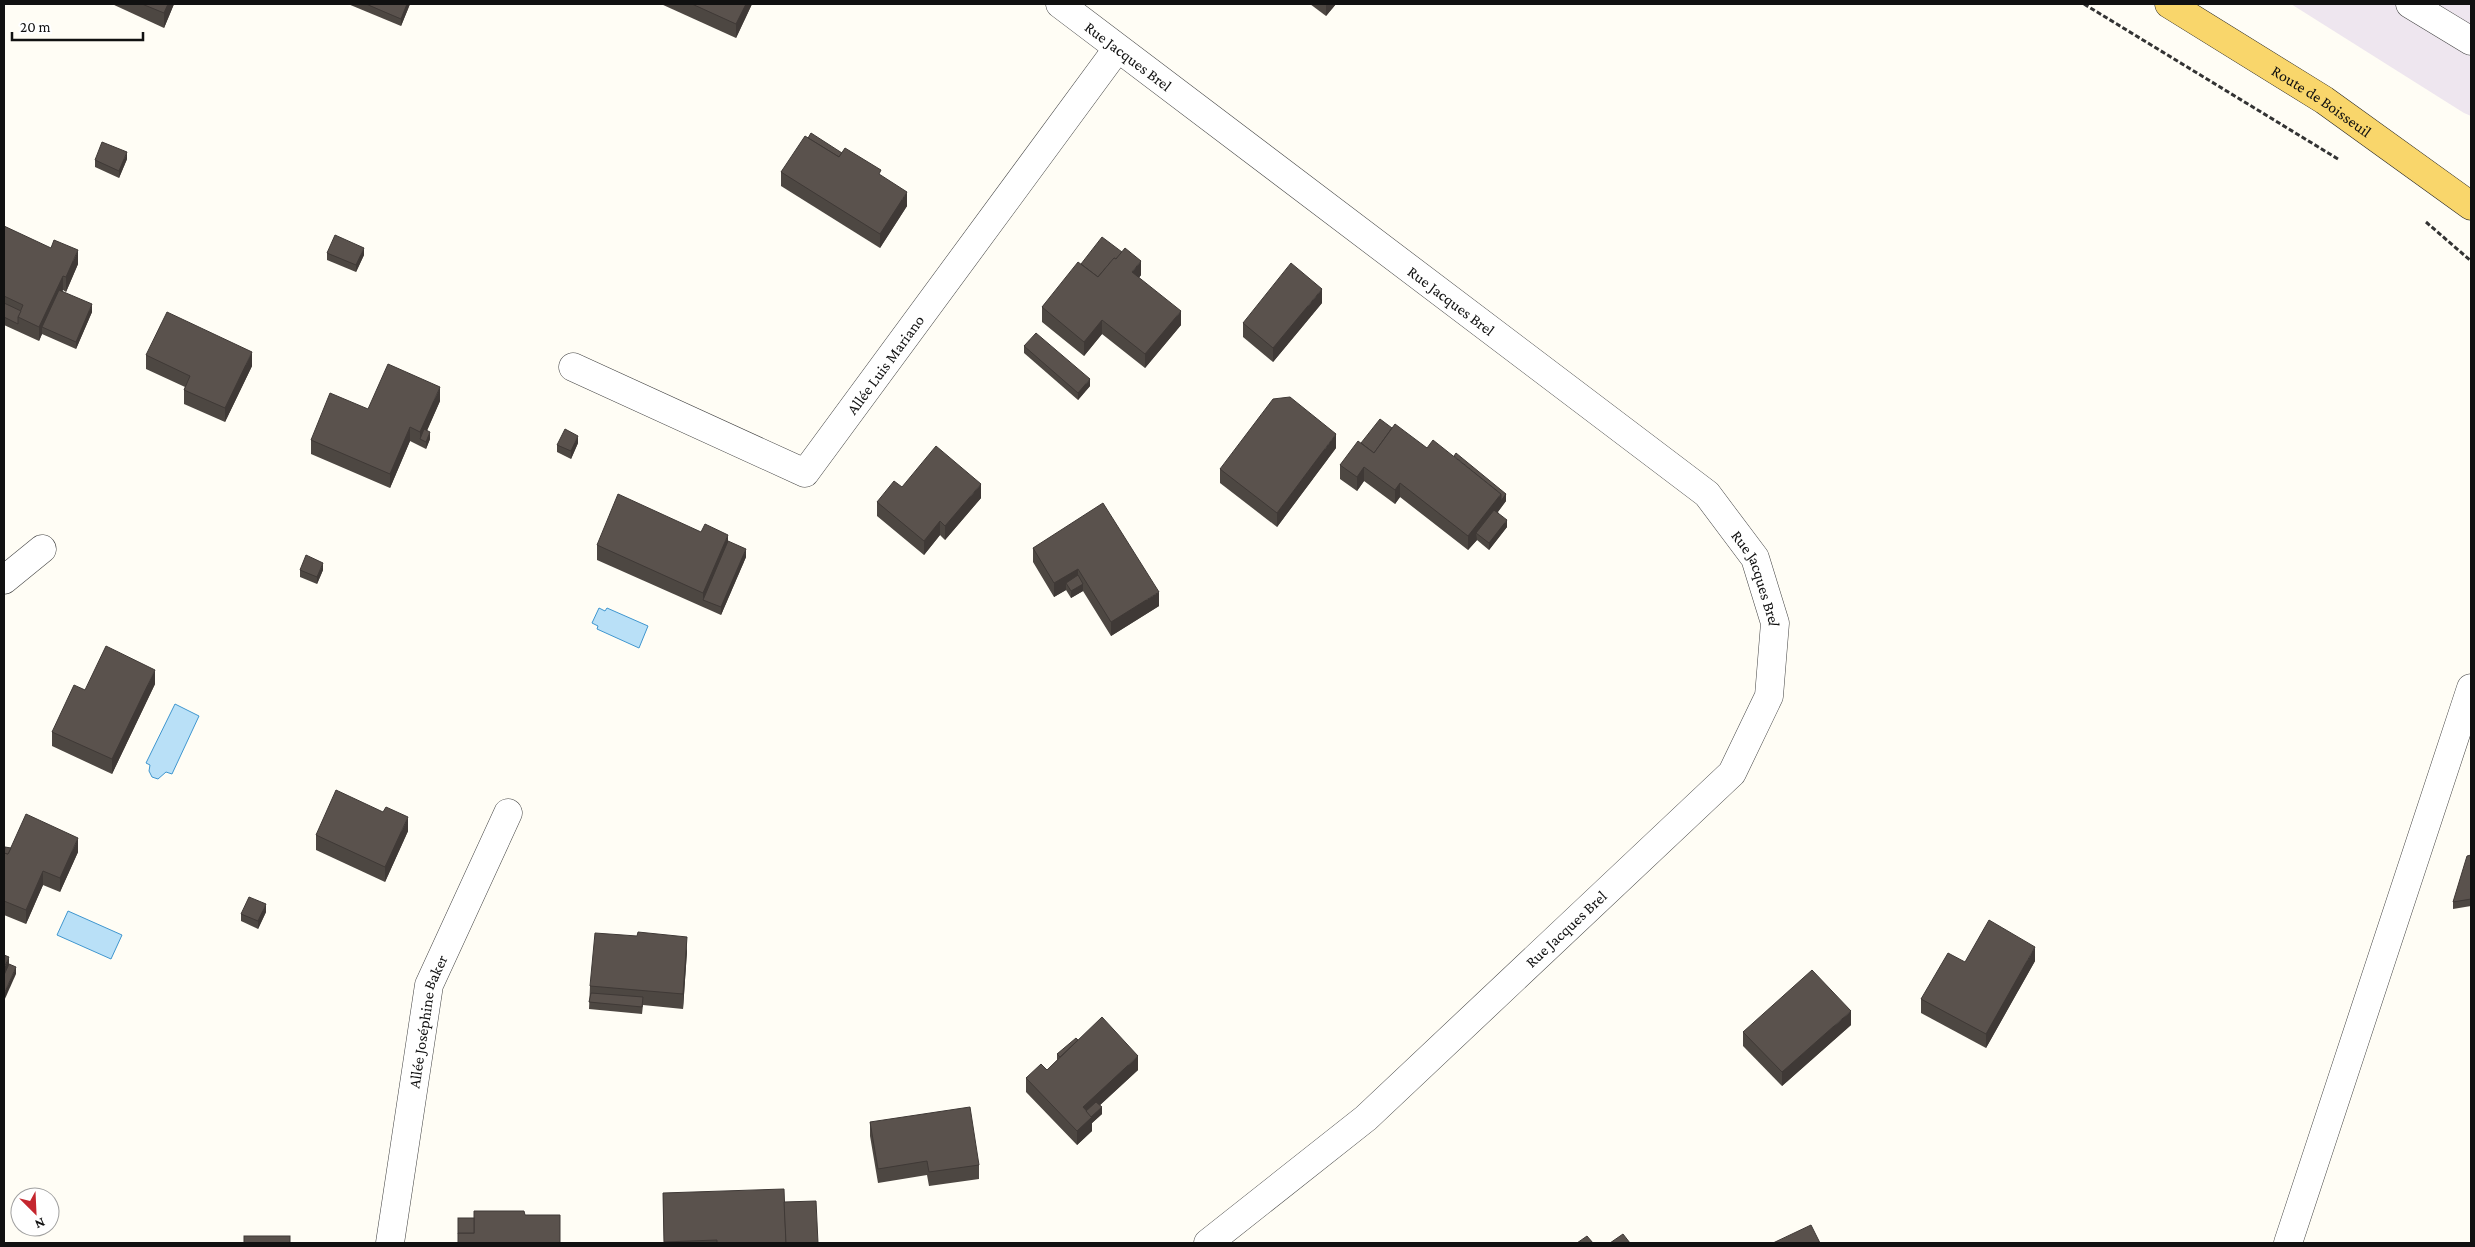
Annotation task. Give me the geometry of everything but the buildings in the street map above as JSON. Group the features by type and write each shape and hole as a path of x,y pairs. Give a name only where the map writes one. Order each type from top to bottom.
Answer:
{"main road":[{"name":"Route de Boisseuil","path":"2169,4 2324,100 2471,206"}],"street":[{"name":"Rue Jacques Brel","path":"1060,4 1707,494 1755,558 1775,623 1769,696 1732,773 1366,1118 1208,1243"},
{"path":"2410,4 2471,41"},
{"name":"Allée Luis Mariano","path":"573,367 805,473 1117,49"},
{"path":"4,580 42,549"},
{"path":"2288,1243 2471,688"},
{"name":"Allée Joséphine Baker","path":"390,1243 430,985 508,813"}],"path":[{"path":"2084,4 2345,163"},
{"path":"2420,218 2471,260"}],"shaded area":[{"path":"2291,4 2471,4 2471,116 2464,113"}],"water":[{"path":"599,608 605,611 607,608 648,626 639,648 597,629 598,626 592,623"},
{"path":"175,704 199,716 172,774 166,772 158,779 152,777 149,771 150,765 146,763"},
{"path":"68,911 122,935 111,959 57,935"}]}
